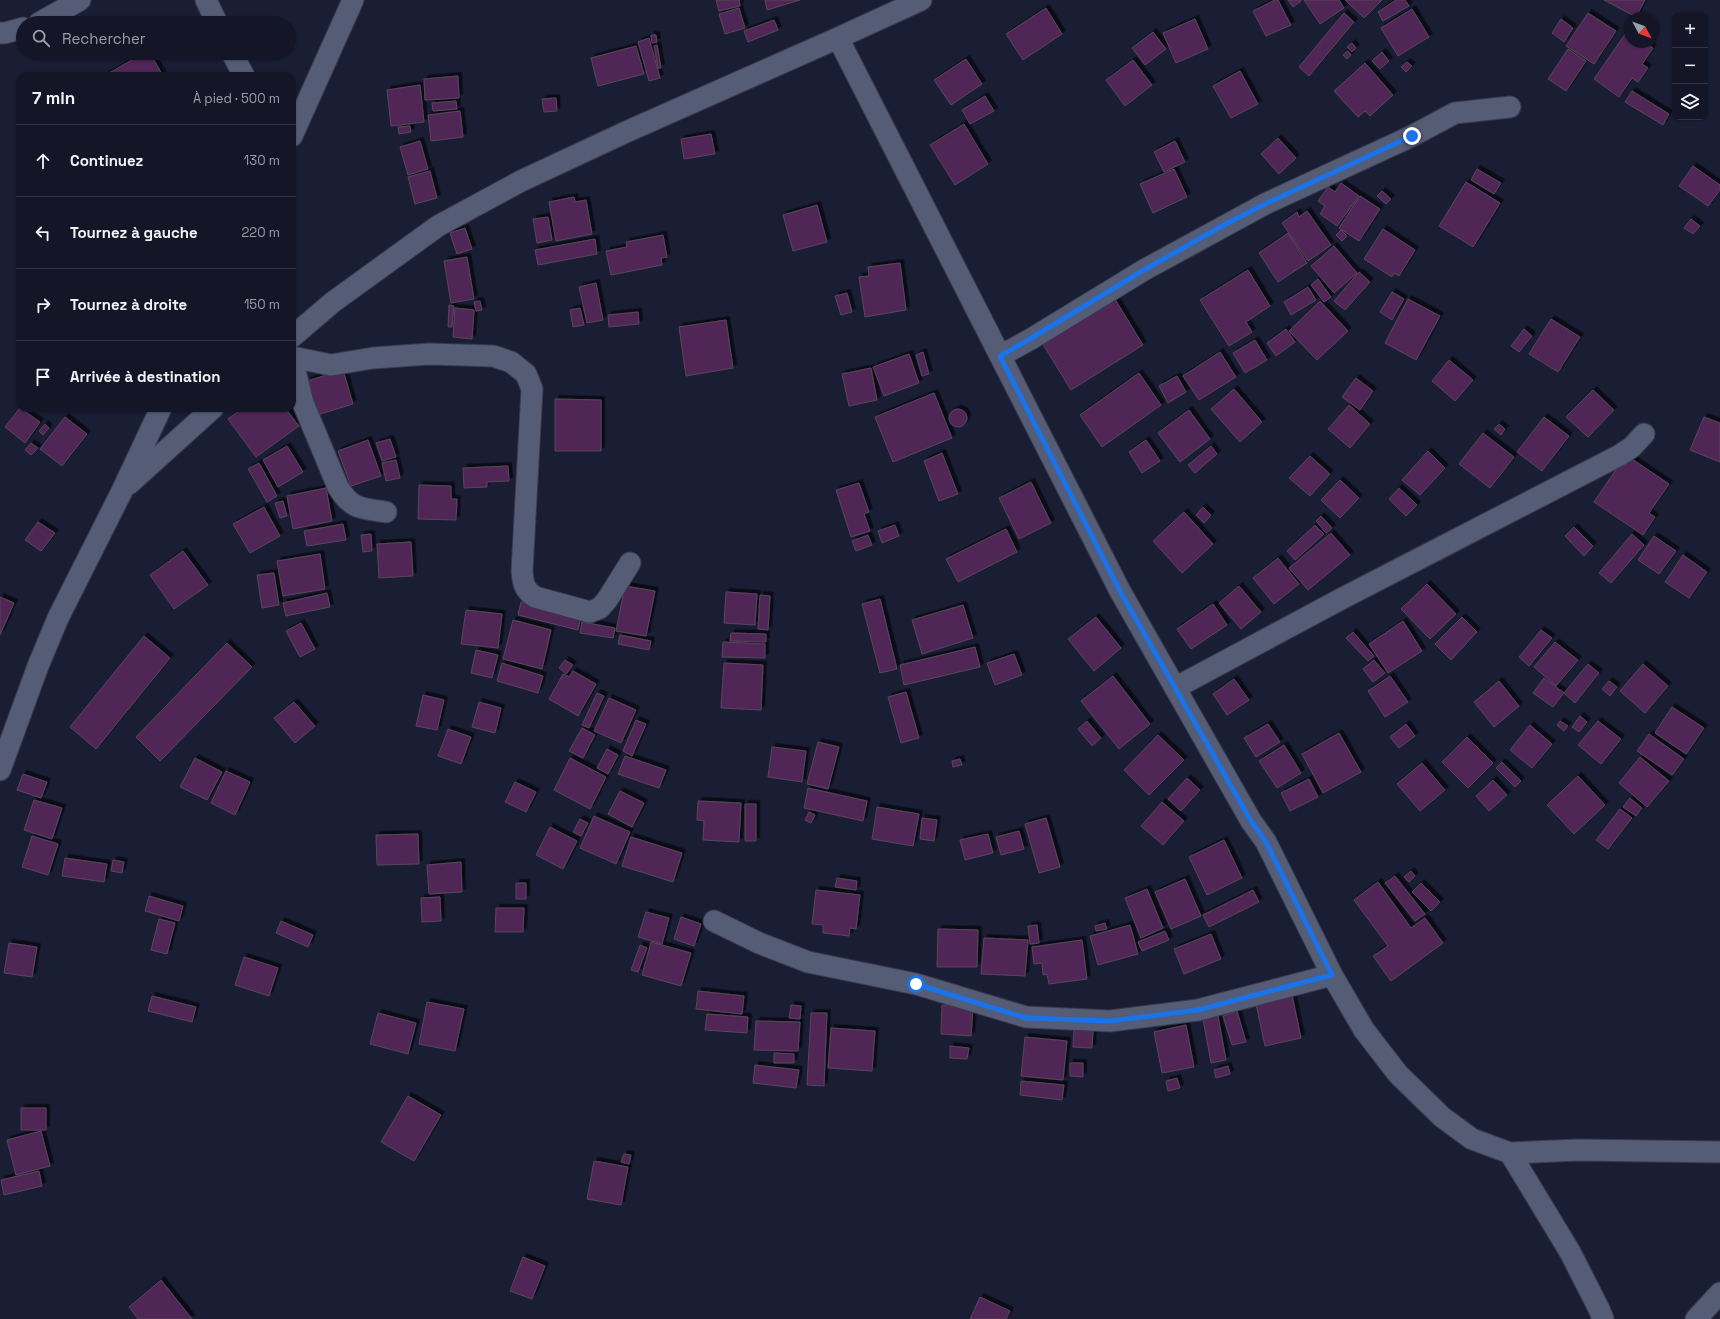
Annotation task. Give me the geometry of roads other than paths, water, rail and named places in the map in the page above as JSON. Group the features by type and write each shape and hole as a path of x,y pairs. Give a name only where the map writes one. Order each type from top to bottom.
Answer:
{"street":[{"path":"51,16 80,0"},
{"path":"206,0 214,16"},
{"path":"296,127 353,0"},
{"path":"296,334 333,302 438,226 521,181 626,132 921,0"},
{"path":"0,33 16,30"},
{"path":"838,38 1120,591 1251,821 1266,842 1332,975 1364,1030 1398,1074 1442,1117 1472,1139 1510,1153 1578,1150 1720,1152"},
{"path":"236,60 242,72"},
{"path":"1000,356 1144,270 1265,204 1412,136 1455,114 1510,107"},
{"path":"296,359 331,365 373,358 429,354 493,356 511,362 526,374 532,389 522,571 523,585 528,592 535,597 590,612 600,608 607,600 630,563"},
{"path":"296,374 303,403 338,487 345,499 357,507 386,512"},
{"path":"1,765 38,666 58,618 122,491 159,412"},
{"path":"122,491 209,412"},
{"path":"1175,688 1342,599 1620,455 1632,447 1644,434"},
{"path":"714,921 759,943 808,962 916,984 1026,1018 1110,1021 1198,1010 1332,975"},
{"path":"1510,1153 1570,1252 1599,1309 1602,1319"},
{"path":"1696,1319 1720,1293"}]}
